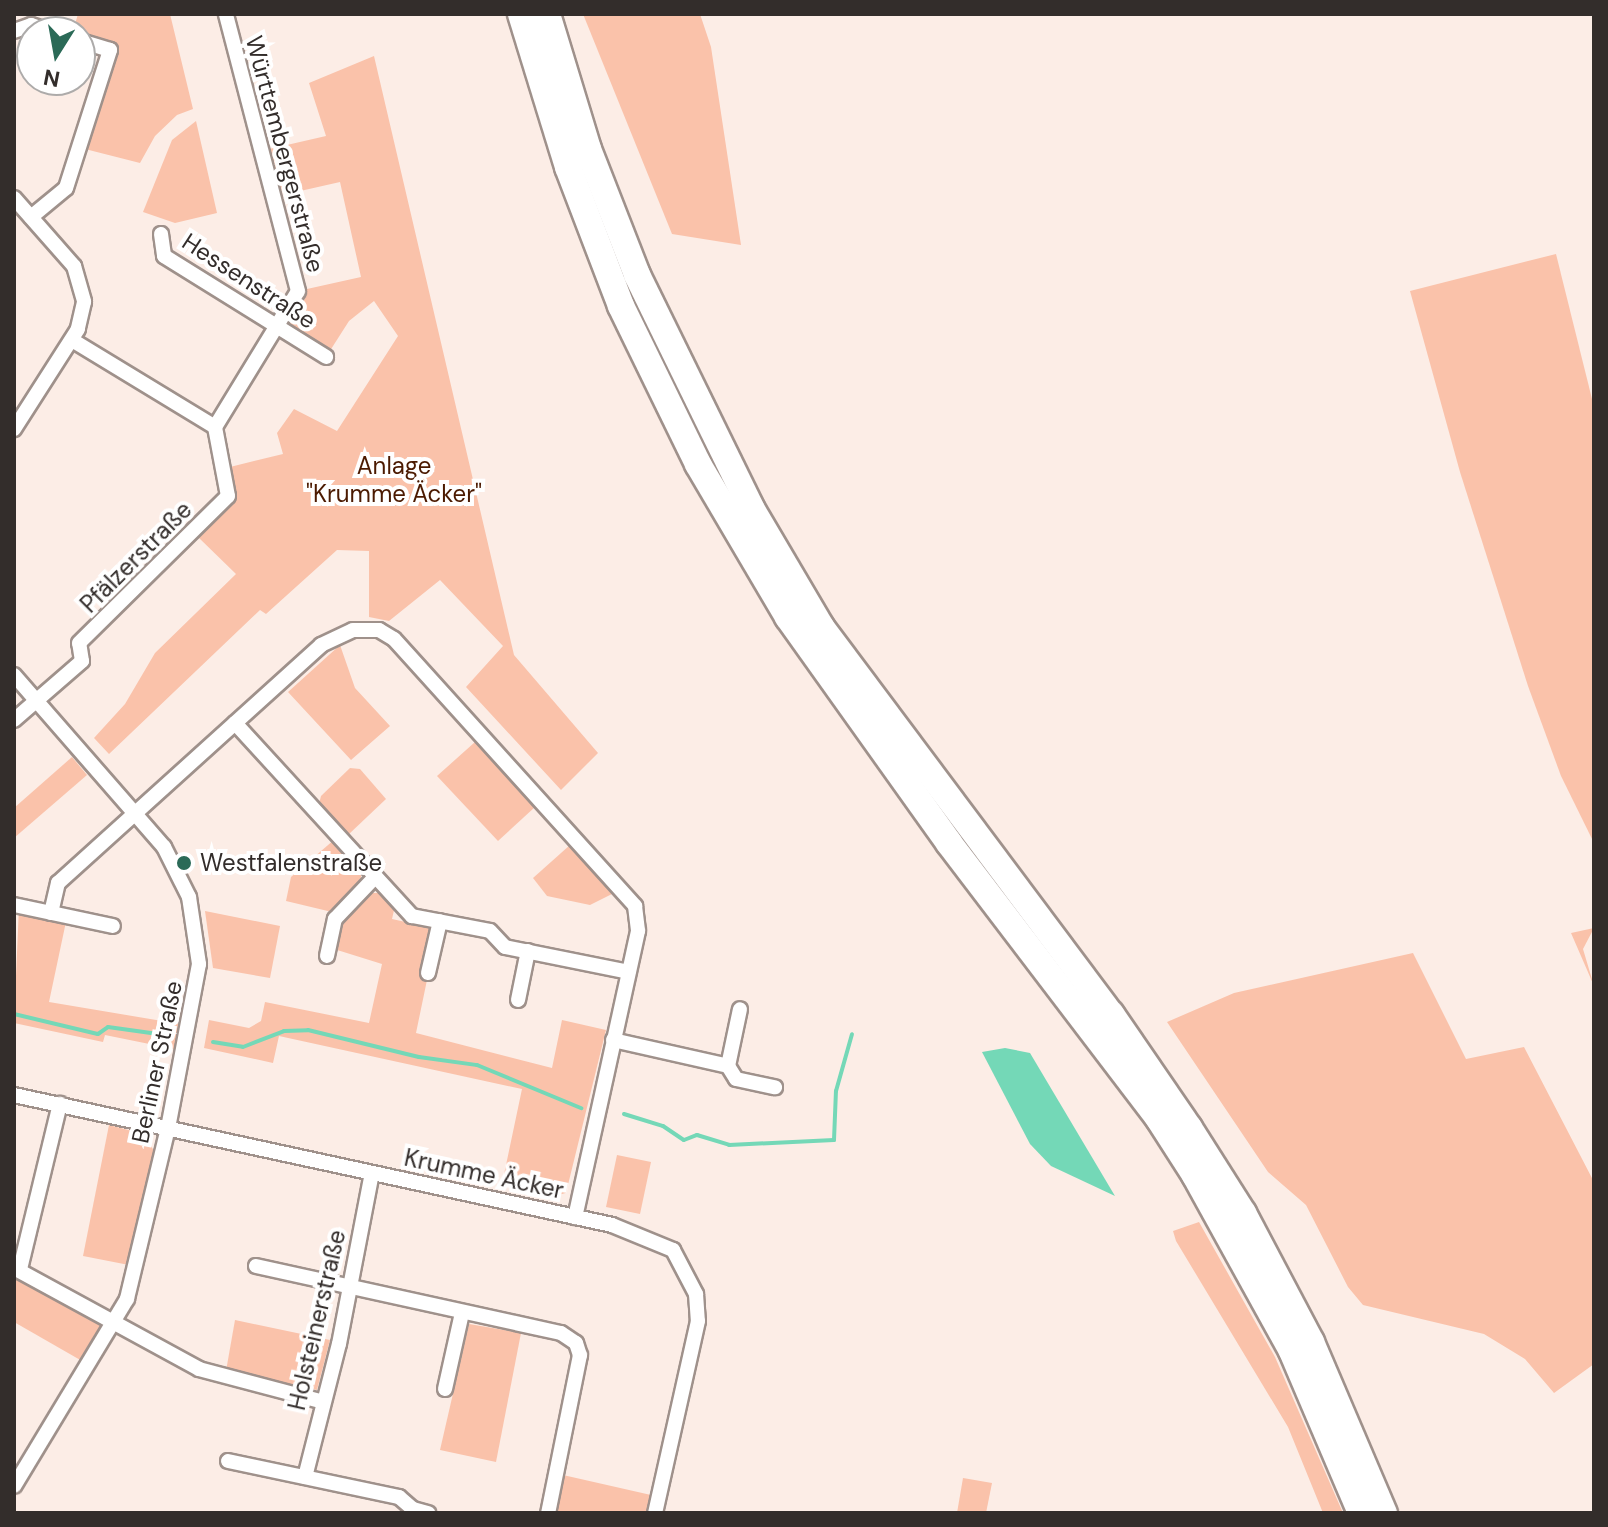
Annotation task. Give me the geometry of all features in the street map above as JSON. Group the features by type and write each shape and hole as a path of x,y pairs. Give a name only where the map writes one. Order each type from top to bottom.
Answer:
{"highway":[{"path":"521,14 568,167 621,306 698,464 788,617 1187,1164 1292,1351 1361,1513"},
{"path":"547,14 588,149 637,275 751,508 821,627 1111,1014 1197,1140 1311,1342 1384,1513"}],"street":[{"name":"Württembergerstraße","path":"215,427 298,291 226,14"},
{"path":"96,46 110,50 96,94"},
{"path":"31,217 66,188 95,96"},
{"path":"14,198 81,280 84,311 72,340 14,429"},
{"name":"Hessenstraße","path":"161,234 164,256 326,357"},
{"path":"72,340 215,427"},
{"name":"Pfälzerstraße","path":"37,701 82,661 79,643 228,496 215,427"},
{"path":"51,913 58,883 339,634 367,628 394,639 630,897 639,923 575,1217"},
{"name":"Berliner Straße","path":"14,675 136,813 178,870 198,938 196,989 134,1276 116,1324 14,1486"},
{"path":"14,720 37,701"},
{"path":"235,723 412,916 490,931 505,947 629,972"},
{"path":"327,956 335,919 375,877"},
{"path":"14,905 113,926"},
{"path":"428,973 440,921"},
{"path":"518,1000 528,951"},
{"path":"740,1009 728,1066 736,1079 775,1087"},
{"path":"613,1040 728,1066"},
{"name":"Krumme Äcker","path":"14,1095 637,1231 673,1250 696,1294 698,1321 655,1513"},
{"path":"60,1104 17,1269 199,1369 320,1401"},
{"name":"Holsteinerstraße","path":"305,1477 320,1401 351,1289 372,1173"},
{"path":"256,1266 561,1333 576,1343 580,1355 548,1513"},
{"path":"445,1389 462,1313"},
{"path":"228,1461 399,1497 413,1509 428,1513"}],"green space":[{"path":"170,14 193,109 177,115 155,136 140,163 85,149 117,46 96,39 96,16 77,16"},
{"path":"583,14 700,14 711,47 741,245 672,234"},
{"name":"Anlage \"Krumme Äcker\"","path":"374,56 514,655 598,753 561,790 466,687 503,646 440,580 389,621 369,617 369,551 337,550 266,614 260,610 109,754 94,738 125,704 155,653 236,574 198,537 236,498 230,467 283,454 277,433 294,409 337,431 398,336 374,301 349,321 326,357 277,326 298,291 361,277 340,182 287,194 274,185 265,150 326,136 309,83"},
{"path":"196,121 217,213 175,223 143,212 172,140"},
{"path":"1556,254 1594,407 1594,843 1561,776 1528,686 1460,472 1410,291"},
{"path":"340,645 355,688 390,726 351,760 288,692"},
{"path":"475,742 535,807 498,841 437,776"},
{"path":"72,757 87,775 14,838 14,808"},
{"path":"350,768 360,769 386,799 348,835 319,804 321,796"},
{"path":"335,839 361,868 361,881 332,912 286,901 291,877"},
{"path":"570,845 614,893 590,905 547,896 533,878"},
{"path":"369,893 383,893 395,906 392,919 428,927 433,934 421,968 420,978 427,980 416,1033 552,1068 562,1020 606,1030 566,1193 554,1196 502,1184 522,1089 279,1036 273,1063 204,1048 209,1020 249,1028 261,1021 265,1002 369,1023 382,964 334,949 341,919"},
{"path":"19,906 67,917 49,1002 180,1024 174,1049 105,1035 103,1042 14,1023"},
{"path":"205,911 280,926 270,978 213,968"},
{"path":"1594,928 1583,949 1594,986 1571,933"},
{"path":"1413,953 1466,1059 1524,1047 1594,1182 1594,1364 1554,1393 1525,1359 1484,1334 1363,1305 1348,1287 1306,1205 1268,1172 1167,1022 1234,993"},
{"path":"109,1125 144,1134 154,1151 129,1265 83,1256"},
{"path":"617,1155 651,1162 640,1214 606,1207"},
{"path":"1199,1222 1275,1357 1343,1513 1323,1513 1288,1427 1176,1241 1173,1231"},
{"path":"14,1276 32,1280 101,1321 101,1331 82,1361 14,1322"},
{"path":"235,1320 330,1340 317,1390 226,1371"},
{"path":"469,1324 521,1333 496,1462 440,1450"},
{"path":"563,1475 651,1495 647,1513 557,1513"},
{"path":"963,1478 992,1483 986,1513 957,1513"}],"shaded area":[{"path":"1005,1048 1030,1053 1115,1196 1051,1166 1030,1144 982,1052"}],"waterway":[{"path":"14,1014 98,1034 108,1027 172,1036"},
{"path":"213,1042 243,1047 284,1031 308,1030 419,1057 477,1065 581,1108"},
{"path":"624,1114 663,1126 684,1140 697,1135 729,1145 834,1140 836,1091 852,1034"}],"place":[{"name":"Westfalenstraße","path":"184,863"}]}
